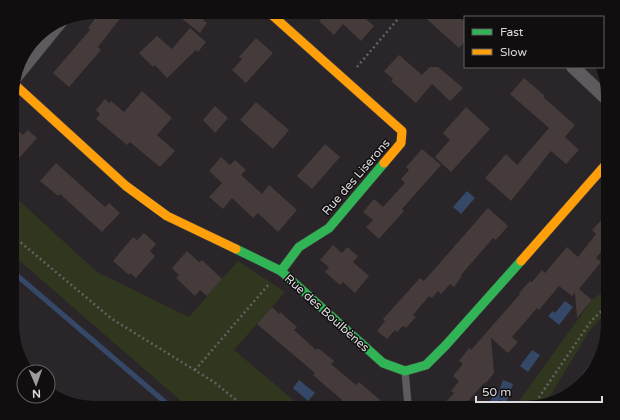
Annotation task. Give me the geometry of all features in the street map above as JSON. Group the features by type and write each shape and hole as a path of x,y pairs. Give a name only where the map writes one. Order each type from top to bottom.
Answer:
{"street":[{"name":"Rue des Liserons","path":"277,19 402,131 401,143 329,228 299,247 281,271"},
{"path":"26,64 51,34"},
{"path":"573,68 601,94"},
{"name":"Rue des Boulbènes","path":"20,89 126,186 167,216 281,271 383,362 405,371"},
{"path":"405,371 426,365 446,345 601,170"}],"lane":[{"path":"405,371 408,401"}],"path":[{"path":"346,80 398,19"},
{"path":"19,241 112,319 214,382 237,401"},
{"path":"195,370 281,271"},
{"path":"537,400 591,321 601,312"}],"green space":[{"path":"19,200 97,272 189,317 238,261 285,292 234,350 295,401 181,401 19,260"},
{"path":"601,293 601,318 590,330 550,396 540,400 519,401 592,300"}],"water":[{"path":"467,191 475,198 461,214 453,207"},
{"path":"565,301 573,307 559,325 548,316 553,311 555,313"},
{"path":"532,350 540,355 528,372 520,366"},
{"path":"299,380 315,393 308,401 293,388"},
{"path":"503,380 513,384 507,401 490,401 493,395 497,396"}],"building":[{"path":"95,19 120,19 98,47 101,50 69,87 53,73 90,30 88,28"},
{"path":"182,19 202,19 207,23 200,33"},
{"path":"321,19 366,19 374,26 361,41 343,24 334,35 319,21"},
{"path":"427,19 462,19 464,21 464,42 459,48"},
{"path":"190,28 206,42 198,52 196,50 167,78 155,65 153,67 139,53 157,36 172,49"},
{"path":"256,38 273,53 246,83 232,70 242,59 239,57"},
{"path":"399,55 422,75 430,67 438,67 463,88 450,101 432,84 416,103 391,81 393,79 384,71"},
{"path":"524,78 575,125 565,137 579,150 566,164 551,151 511,201 485,178 506,154 517,165 549,128 510,94"},
{"path":"142,91 172,118 157,135 175,151 160,167 130,142 127,145 96,119 100,114 96,110 105,99 109,103 111,101 124,112"},
{"path":"256,102 289,130 273,149 240,120"},
{"path":"215,106 228,118 215,133 203,120"},
{"path":"466,107 490,129 451,172 435,157 450,140 443,133"},
{"path":"28,130 37,138 19,158 19,131 23,135"},
{"path":"325,144 340,157 312,189 297,176"},
{"path":"422,149 441,165 402,209 404,211 379,239 366,227 373,220 363,212 374,199 383,207 405,183 401,179 409,170 406,167"},
{"path":"221,157 230,165 235,160 246,170 241,175 262,194 269,185 297,210 278,232 258,213 253,218 232,198 223,209 209,197 222,183 209,171"},
{"path":"56,163 105,207 109,203 120,213 102,232 60,194 58,196 40,181"},
{"path":"488,208 508,226 496,240 493,238 461,275 462,276 454,287 450,284 441,294 438,291 432,298 429,296 413,315 416,317 406,328 403,326 397,332 395,330 387,339 377,331 385,321 383,319 420,278 424,281"},
{"path":"601,220 601,252 596,258 601,262 579,289 592,300 577,318 575,293 572,296 559,286 539,310 537,308 512,337 518,342 508,353 491,338 494,373 486,383 484,383 468,401 447,401 454,393 451,391 459,381 453,376 463,364 459,361 469,348 471,350 530,281 532,282 542,270 545,273 567,247 578,257 596,234 592,230"},
{"path":"144,233 156,244 150,251 155,256 136,278 130,273 129,275 113,261 133,237 137,240"},
{"path":"333,245 342,253 347,247 358,256 353,262 369,276 355,293 343,282 340,285 325,272 329,267 320,260"},
{"path":"187,251 199,262 202,260 222,279 207,296 200,290 195,296 176,278 179,275 172,268"},
{"path":"272,307 297,327 294,330 316,350 318,348 334,361 331,364 356,385 359,382 380,400 342,401 313,375 315,373 257,324"}],"waterway":[{"path":"19,277 164,401"}],"traffic: fast":[{"path":"281,271 299,247 329,228 384,163"},
{"path":"236,249 281,271 383,363 405,371 426,365 446,345 521,261"}],"traffic: slow":[{"path":"276,19 402,131 401,143 384,163"},
{"path":"20,89 126,186 167,216 236,249"},
{"path":"521,261 601,170"}]}
